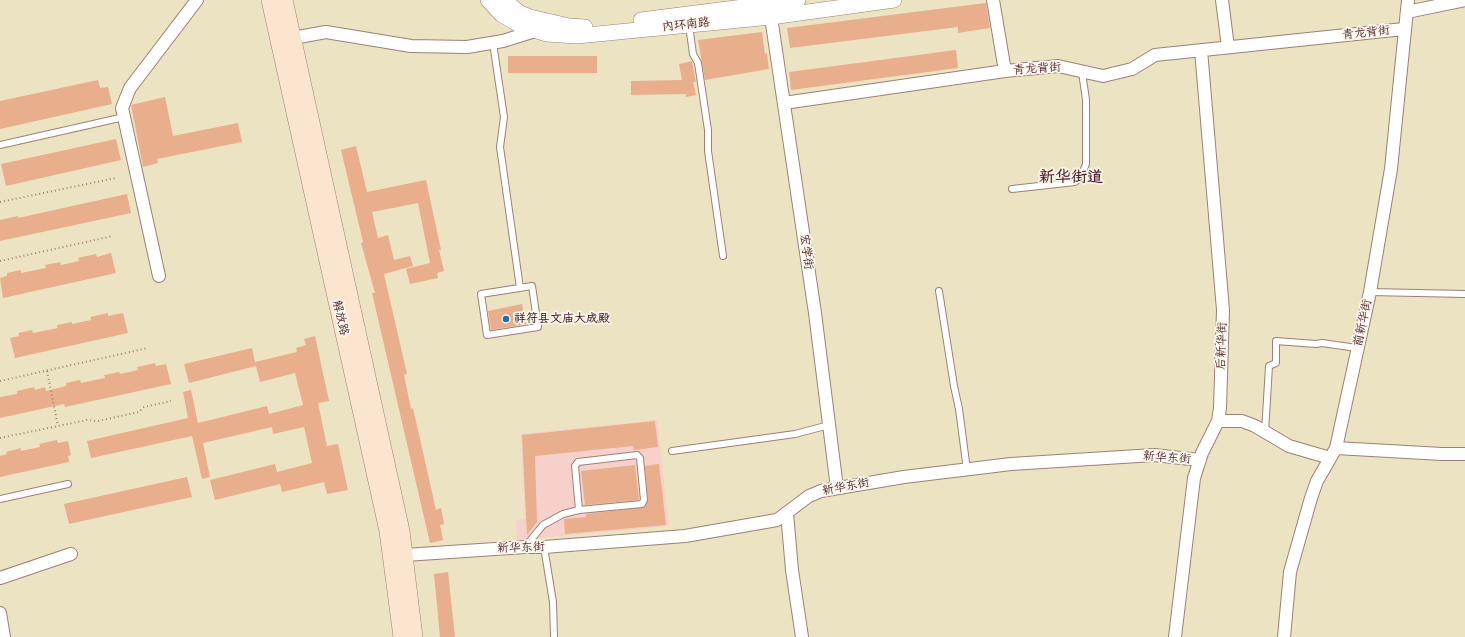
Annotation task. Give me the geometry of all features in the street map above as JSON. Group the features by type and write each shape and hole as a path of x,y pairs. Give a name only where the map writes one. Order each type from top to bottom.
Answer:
{"main road":[{"name":"解放路","path":"270,0 388,531 402,637"},
{"name":"解放路","path":"284,0 405,555 414,637"}],"street":[{"path":"159,276 122,108 130,88 198,0"},
{"name":"内环南路","path":"488,0 509,19 535,31 547,34 577,36 771,16 894,0"},
{"name":"内环南路","path":"504,0 520,13 530,17 557,24 583,27 798,0"},
{"path":"993,0 1005,71"},
{"path":"1222,0 1228,47"},
{"path":"1408,6 1465,0"},
{"name":"前新华街","path":"1284,637 1290,572 1311,498 1333,453 1370,292 1391,169 1404,29 1408,6"},
{"name":"宏学街","path":"771,16 837,488"},
{"name":"青龙背街","path":"784,103 1005,71 1058,66 1103,76 1132,69 1155,55 1404,29"},
{"path":"293,38 326,32 411,46 467,47 493,43 535,31"},
{"name":"后新华街","path":"1175,637 1194,478 1200,460 1218,421 1220,408 1224,310 1201,50"},
{"path":"1218,421 1242,421 1294,448 1333,453 1465,454"},
{"name":"新华东街","path":"405,555 544,547 685,536 762,524 777,520 809,496 837,488 904,477 1011,464 1154,455 1200,460"},
{"path":"788,513 792,570 802,637"},
{"path":"0,578 71,554"},
{"path":"0,613 4,637"}],"lane":[{"path":"689,25 694,54 698,63 708,130 708,151 723,256"},
{"path":"493,43 504,117 500,147 520,288"},
{"path":"1012,189 1075,182 1081,177 1086,164 1086,100 1082,72"},
{"path":"0,144 124,117"},
{"path":"532,286 538,327 487,335 481,294 520,288 532,286"},
{"path":"939,291 959,409 967,470"},
{"path":"1370,292 1465,294"},
{"path":"1265,432 1269,366 1276,363 1276,341 1316,344 1322,343 1357,348"},
{"path":"672,452 795,434 829,425"},
{"path":"525,547 543,525 563,514 579,510 642,504 644,500 640,458 637,455 578,462 576,466 579,510"},
{"path":"0,498 68,484"},
{"path":"544,547 553,602 554,637"}],"path":[{"path":"0,202 116,178"},
{"path":"0,261 113,236"},
{"path":"0,380 148,348"},
{"path":"46,371 58,426"},
{"path":"0,438 87,420 98,421 132,414 138,412 144,407 171,401"}],"shaded area":[{"path":"657,420 669,526 517,540 516,520 525,519 521,434"}],"building":[{"path":"986,3 990,28 958,33 958,27 790,48 787,28"},
{"path":"762,32 769,69 705,80 698,40"},
{"path":"956,50 958,68 791,90 789,72"},
{"path":"508,56 597,56 597,73 508,73"},
{"path":"692,61 696,82 693,82 696,95 686,97 686,94 631,95 631,81 682,80 679,64"},
{"path":"98,80 100,88 108,87 112,104 0,129 0,101"},
{"path":"165,97 173,136 238,123 242,142 157,159 158,163 143,167 131,105"},
{"path":"116,139 121,160 6,186 1,164"},
{"path":"356,146 367,192 426,180 441,250 439,250 444,271 437,273 438,278 410,284 406,269 430,263 418,203 372,212 378,238 388,235 394,260 410,256 413,266 384,274 407,374 404,375 411,409 413,408 436,510 441,508 444,524 440,525 443,540 430,543 372,293 375,293 361,243 363,242 341,150"},
{"path":"127,194 131,213 0,241 0,220 18,216 18,218"},
{"path":"111,253 116,273 3,298 0,278 7,276 7,273 21,270 21,273 46,268 45,265 60,262 61,265 79,261 78,258 96,254 97,257"},
{"name":"祥符县文庙大成殿","path":"522,304 526,324 491,330 488,311"},
{"path":"108,313 108,316 123,313 128,333 15,358 10,338 19,336 18,333 32,330 33,333 58,328 57,325 91,320 90,317"},
{"path":"315,336 329,401 318,403 327,446 338,444 348,490 327,494 324,482 282,492 280,484 215,500 210,480 275,464 277,472 312,463 304,427 273,434 272,427 203,443 210,477 202,479 192,436 91,458 87,441 188,418 183,392 191,390 198,423 267,406 269,414 303,405 295,373 260,382 255,362 297,352 296,348 306,345 304,339"},
{"path":"252,348 256,366 189,383 184,364"},
{"path":"155,363 156,366 166,364 171,384 65,407 64,404 0,418 0,397 17,394 17,391 34,387 35,390 45,387 46,391 66,386 66,383 80,380 81,383 105,378 104,375 119,372 120,374 138,370 137,367"},
{"path":"655,421 658,447 634,450 633,446 535,456 537,522 527,535 522,435"},
{"path":"57,440 58,443 68,441 71,455 68,456 69,462 0,477 0,456 7,454 6,452 21,448 21,451 40,447 39,444"},
{"path":"659,464 666,525 565,534 564,519 586,517 586,514 645,507 648,500 645,466"},
{"path":"635,465 639,500 585,505 581,471"},
{"path":"187,477 192,497 69,524 64,504"},
{"path":"448,572 455,637 440,637 434,574"}],"place":[{"name":"祥符县文庙大成殿","path":"506,319"}],"district":[{"name":"新华街道","path":"1071,178"}]}
